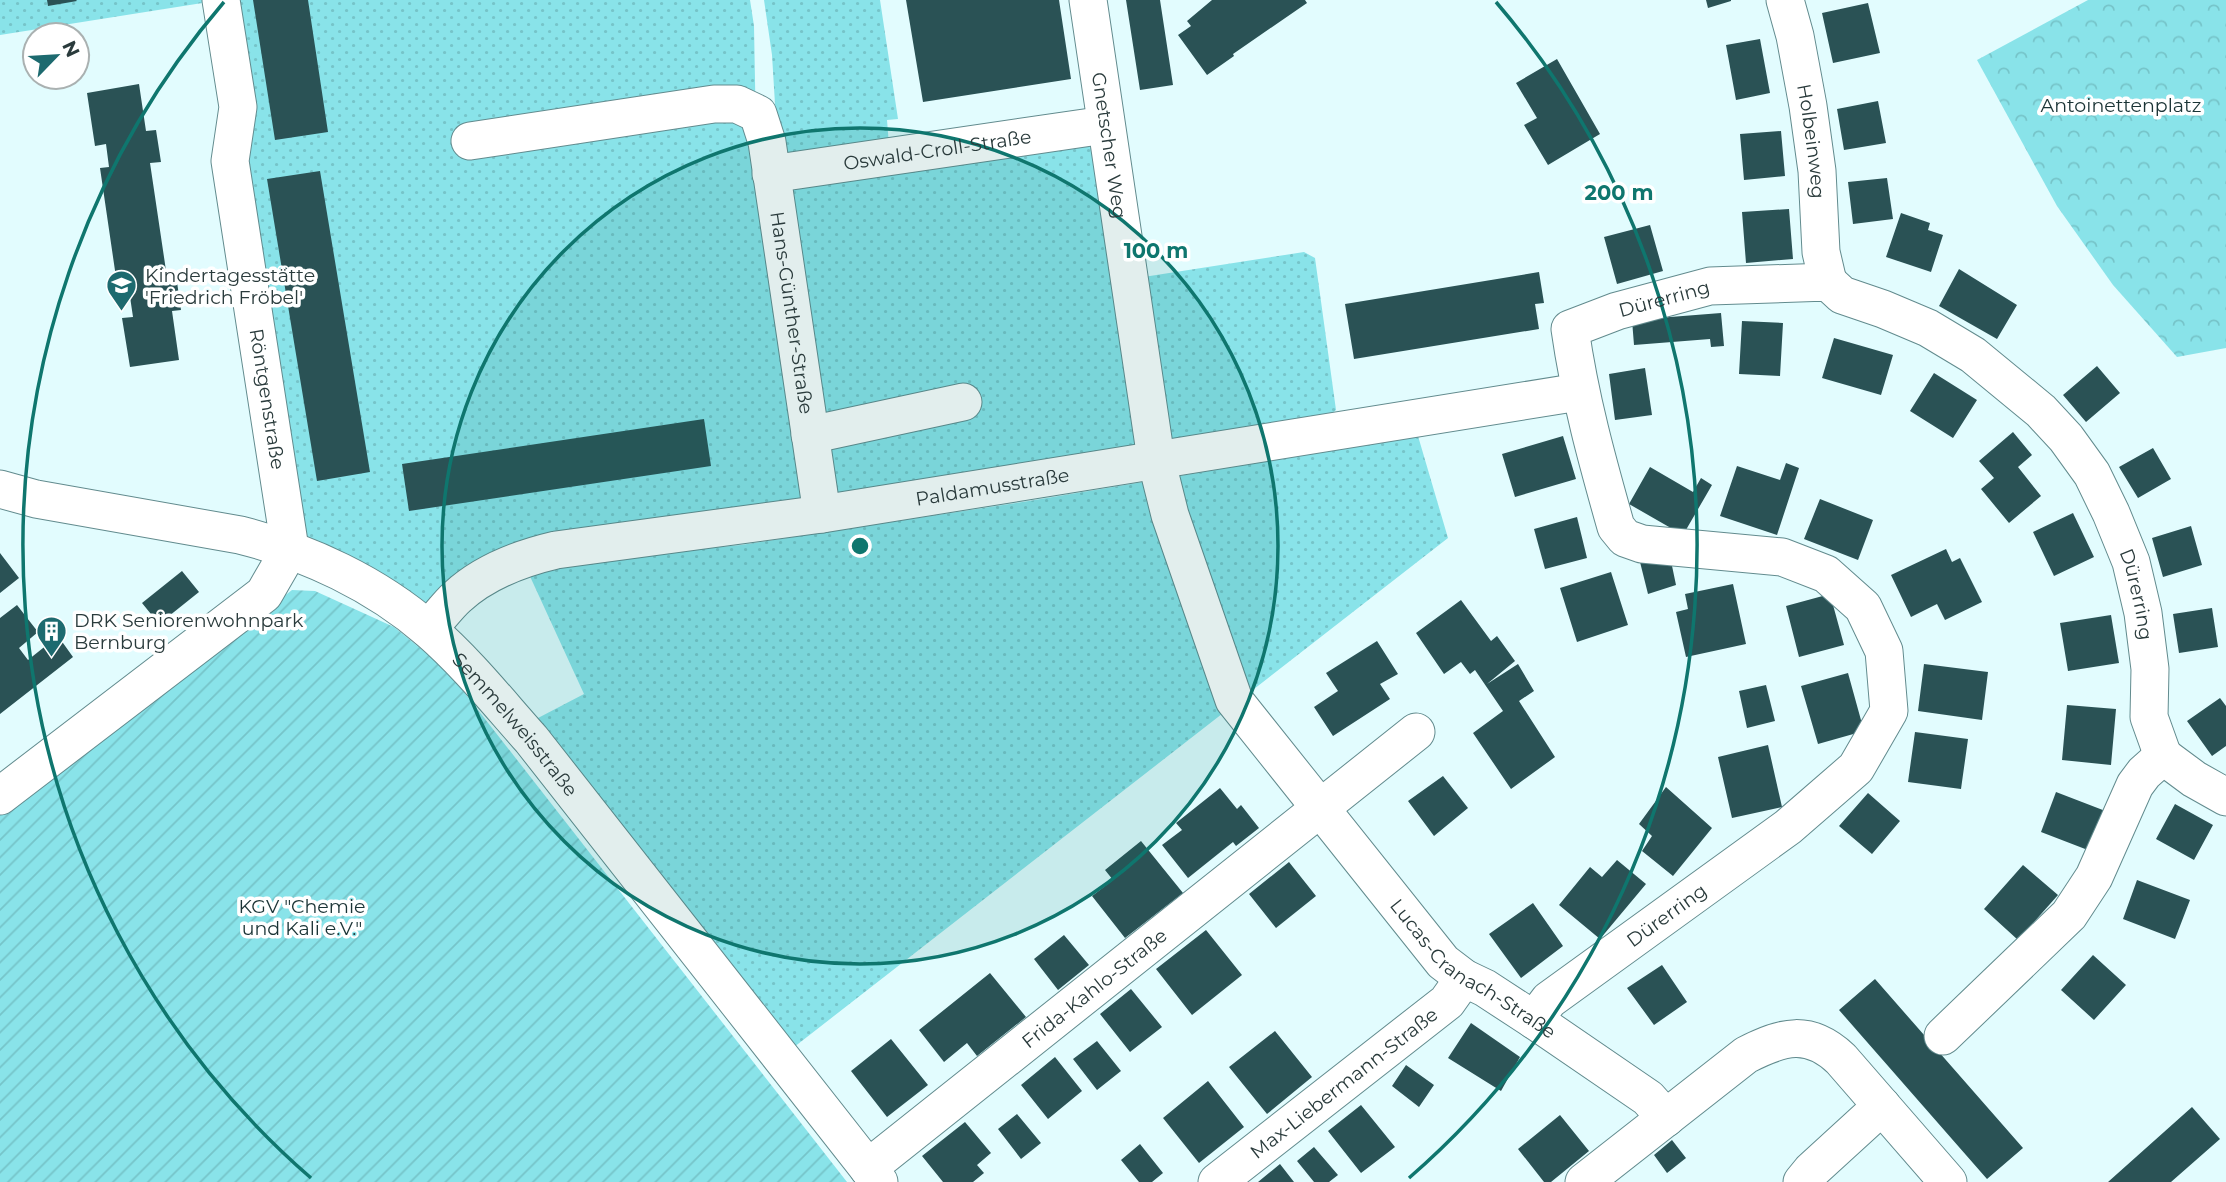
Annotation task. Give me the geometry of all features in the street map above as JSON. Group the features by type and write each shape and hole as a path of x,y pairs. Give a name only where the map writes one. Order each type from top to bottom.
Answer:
{"street":[{"name":"Röntgenstraße","path":"221,0 238,107 230,161 290,550"},
{"name":"Gnetscher Weg","path":"1088,0 1156,458"},
{"name":"Holbeinweg","path":"1785,0 1795,36 1808,106 1817,171 1821,252 1828,282"},
{"name":"Hans-Günther-Straße","path":"470,141 714,104 737,104 758,114 765,133 822,514"},
{"name":"Oswald-Croll-Straße","path":"771,174 1105,125"},
{"name":"Dürerring","path":"1534,1020 1549,1000 1797,819 1856,768 1889,711 1884,650 1863,607 1826,574 1782,557 1642,544 1625,538 1616,527 1590,438 1579,392 1570,329 1617,311 1710,286 1828,282 1842,295 1928,328 1973,355 2041,411 2066,438 2092,474 2111,513 2131,562 2145,624 2150,669 2149,717 2163,756"},
{"name":"Paldamusstraße","path":"428,629 457,597 474,584 531,556 556,550 822,514 1156,458 1224,451 1579,392"},
{"path":"810,435 963,402"},
{"name":"Lucas-Cranach-Straße","path":"1156,458 1170,515 1234,700 1443,962 1648,1098 1666,1118"},
{"name":"Semmelweisstraße","path":"0,489 36,499 240,535 290,550 329,566 366,586 428,629 479,680 531,739 874,1175"},
{"path":"0,796 264,594 290,550"},
{"name":"Frida-Kahlo-Straße","path":"874,1175 1416,732"},
{"path":"1943,1036 2068,915 2094,877 2135,785 2163,756 2194,779 2226,797"},
{"name":"Max-Liebermann-Straße","path":"1217,1182 1447,1002 1464,978"},
{"path":"1584,1182 1746,1055 1765,1045 1795,1038 1811,1039 1828,1047 1948,1182"},
{"path":"1802,1182 1882,1106"}],"green space":[{"path":"0,0 215,0 89,21 21,21 21,32 0,35"},
{"path":"227,0 750,0 754,26 756,135 807,497 563,531 422,607 309,540 295,510"},
{"path":"764,0 880,0 898,119 887,120 889,145 796,164 778,153 772,55"},
{"name":"Antoinettenplatz","path":"2088,0 2226,0 2226,348 2177,357 2113,285 2057,206 1977,60"},
{"path":"1082,142 1097,152 1144,443 832,502 787,193 793,185"},
{"path":"1304,252 1315,258 1336,410 1326,419 1170,443 1137,278"},
{"path":"1418,436 1448,538 789,1051 538,718 584,694 528,572 563,562 741,545 1029,501"},
{"name":"KGV \"Chemie und Kali e.V.\"","path":"292,590 315,591 394,627 446,669 847,1182 0,1182 0,814"}],"building":[{"path":"47,0 76,0 77,1 48,6"},
{"path":"253,0 308,0 328,132 275,140"},
{"path":"906,0 1059,0 1071,79 923,102"},
{"path":"1126,0 1160,0 1173,85 1140,90"},
{"path":"1212,0 1305,0 1307,3 1207,75 1178,35 1191,26 1187,21"},
{"path":"1706,0 1731,0 1731,1 1708,8"},
{"path":"1868,3 1880,53 1833,63 1822,13"},
{"path":"1760,39 1770,93 1736,100 1726,45"},
{"path":"1557,59 1600,134 1548,165 1524,125 1537,118 1516,83"},
{"path":"139,84 146,131 156,130 161,162 150,163 168,284 177,282 181,310 172,311 179,360 130,367 122,318 133,317 129,290 118,291 100,168 109,167 106,144 95,146 87,93"},
{"path":"1878,101 1886,143 1844,150 1837,109"},
{"path":"1781,131 1785,176 1744,180 1740,134"},
{"path":"320,171 370,472 317,481 267,179"},
{"path":"1887,178 1893,219 1853,224 1848,182"},
{"path":"1789,209 1793,259 1746,263 1742,212"},
{"path":"1901,213 1930,223 1928,230 1943,235 1931,272 1886,257"},
{"path":"1650,225 1663,271 1617,284 1604,237"},
{"path":"1959,269 2017,305 1997,339 1939,306"},
{"path":"1539,272 1544,303 1535,304 1539,329 1354,359 1345,304"},
{"path":"1721,313 1724,346 1711,347 1710,339 1634,345 1632,320"},
{"path":"1742,321 1783,323 1780,376 1739,374"},
{"path":"1834,338 1893,355 1881,395 1822,378"},
{"path":"2097,366 2120,393 2086,422 2063,395"},
{"path":"1645,368 1652,415 1615,420 1609,374"},
{"path":"1934,373 1977,400 1953,438 1910,411"},
{"path":"704,419 711,466 409,511 402,464"},
{"path":"2013,432 2032,455 2018,467 2041,496 2009,523 1981,489 1994,478 1979,461"},
{"path":"1563,436 1576,479 1515,497 1502,454"},
{"path":"2153,448 2171,479 2138,498 2119,467"},
{"path":"1786,463 1799,468 1777,535 1720,516 1737,466 1780,480"},
{"path":"1650,467 1693,492 1701,478 1712,485 1683,535 1629,504"},
{"path":"1820,499 1873,520 1858,560 1804,539"},
{"path":"2073,513 2094,557 2054,576 2033,532"},
{"path":"1577,517 1587,558 1545,569 1534,529"},
{"path":"2191,526 2202,565 2163,577 2152,538"},
{"path":"1946,549 1952,562 1960,558 1982,602 1945,620 1937,604 1911,617 1891,575"},
{"path":"0,553 19,578 0,593"},
{"path":"1639,558 1671,561 1676,585 1648,594"},
{"path":"182,571 199,592 159,624 142,603"},
{"path":"1611,572 1628,625 1577,642 1560,588"},
{"path":"1733,584 1746,644 1686,657 1676,612 1688,609 1685,594"},
{"path":"1830,594 1844,645 1799,657 1786,606"},
{"path":"1461,600 1491,641 1497,636 1515,661 1487,684 1518,664 1534,691 1519,701 1555,757 1511,789 1473,733 1503,711 1475,670 1470,674 1461,662 1444,674 1416,633"},
{"name":"DRK Seniorenwohnpark Bernburg","path":"17,605 38,632 19,648 28,660 58,636 73,657 0,714 0,618"},
{"path":"2212,608 2218,647 2179,653 2173,614"},
{"path":"2111,615 2119,663 2068,671 2060,623"},
{"path":"1377,641 1398,674 1380,684 1390,699 1333,736 1314,707 1338,691 1326,673"},
{"path":"1924,664 1988,672 1982,720 1918,711"},
{"path":"1848,673 1864,731 1818,744 1801,686"},
{"path":"1766,685 1775,721 1747,728 1739,691"},
{"path":"2220,698 2226,706 2226,746 2212,756 2187,721"},
{"path":"2067,705 2116,709 2111,765 2062,760"},
{"path":"1915,732 1968,739 1961,789 1908,782"},
{"path":"1768,745 1782,807 1732,818 1718,757"},
{"path":"1443,776 1468,808 1434,836 1408,801"},
{"path":"1666,787 1712,828 1673,876 1642,851 1652,836 1639,824"},
{"path":"1220,788 1237,809 1241,805 1259,828 1236,846 1233,842 1188,878 1162,845 1182,830 1176,823"},
{"path":"2056,792 2108,812 2093,852 2041,832"},
{"path":"1868,793 1900,821 1872,854 1839,826"},
{"path":"2175,804 2213,825 2194,860 2156,839"},
{"path":"1141,841 1183,893 1125,938 1092,896 1113,880 1105,870"},
{"path":"1617,860 1646,884 1600,939 1559,905 1590,867 1602,877"},
{"path":"1289,862 1316,896 1276,928 1249,894"},
{"path":"2023,865 2058,895 2018,940 1984,909"},
{"path":"2137,880 2190,900 2175,939 2123,919"},
{"path":"1533,903 1563,946 1521,978 1489,934"},
{"path":"1206,930 1242,975 1192,1015 1156,969"},
{"path":"1064,935 1089,965 1058,990 1034,959"},
{"path":"2093,955 2126,985 2094,1020 2061,990"},
{"path":"1662,965 1687,1002 1654,1025 1627,988"},
{"path":"990,973 1026,1017 977,1056 967,1043 944,1062 919,1030"},
{"path":"1875,979 2023,1148 1987,1179 1839,1010"},
{"path":"1131,989 1162,1027 1130,1052 1100,1014"},
{"path":"1471,1023 1520,1057 1501,1091 1448,1058"},
{"path":"1275,1031 1312,1077 1267,1114 1229,1067"},
{"path":"891,1039 928,1085 887,1117 851,1071"},
{"path":"1097,1041 1121,1071 1097,1090 1073,1059"},
{"path":"1055,1057 1082,1091 1048,1119 1021,1085"},
{"path":"1406,1065 1434,1085 1419,1107 1392,1086"},
{"path":"1208,1081 1244,1127 1199,1163 1163,1118"},
{"path":"1361,1105 1395,1147 1361,1173 1328,1131"},
{"path":"2192,1107 2220,1139 2171,1182 2108,1182"},
{"path":"1017,1114 1041,1143 1021,1159 998,1129"},
{"path":"1560,1115 1589,1151 1551,1182 1544,1182 1518,1149"},
{"path":"965,1122 991,1153 977,1165 984,1173 973,1182 943,1182 922,1156"},
{"path":"1672,1140 1686,1158 1667,1173 1654,1155"},
{"path":"1140,1144 1163,1173 1152,1182 1139,1182 1121,1160"},
{"path":"1314,1147 1338,1175 1329,1182 1314,1182 1297,1161"},
{"path":"1280,1164 1294,1182 1258,1182"}],"place":[{"name":"Kindertagesstätte 'Friedrich Fröbel'","path":"122,313"},
{"name":"DRK Seniorenwohnpark Bernburg","path":"51,658"}]}
